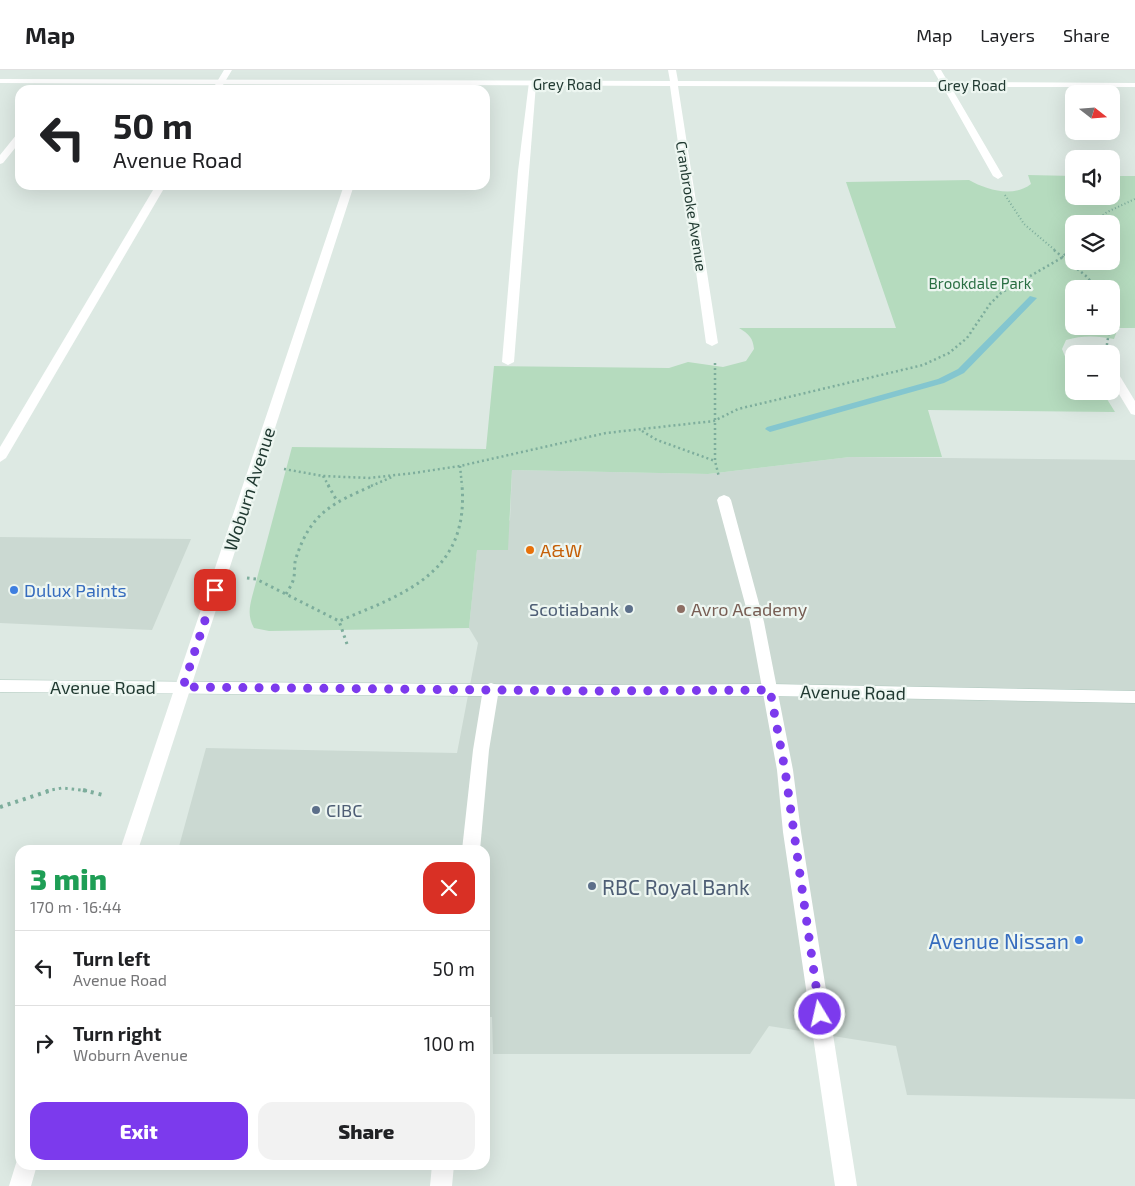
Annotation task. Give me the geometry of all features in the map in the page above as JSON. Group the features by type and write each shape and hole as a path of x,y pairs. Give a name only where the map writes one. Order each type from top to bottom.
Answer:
{"street":[{"path":"61,85 74,70"},
{"path":"219,85 228,70"},
{"name":"Cranbrooke Avenue","path":"672,70 712,343"},
{"path":"937,70 998,176"},
{"name":"Grey Road","path":"0,81 1135,85"},
{"path":"508,362 532,84"},
{"path":"0,161 15,142"},
{"path":"0,458 158,190"},
{"name":"Woburn Avenue","path":"130,845 347,190"},
{"path":"1120,385 1135,411"},
{"path":"724,500 757,622 785,770 846,1186"},
{"name":"Avenue Road","path":"0,686 770,690 1135,697"},
{"path":"472,845 481,750 491,689"},
{"path":"20,1186 25,1170"},
{"path":"442,1186 443,1170"}],"path":[{"path":"998,176 1016,216 1033,235 1063,257 1088,280"},
{"path":"1103,215 1135,199"},
{"path":"255,469 282,468 323,476 369,478 460,466 606,433 714,421 738,409 923,365 949,353 967,338 990,304 1001,293 1065,254"},
{"path":"712,343 716,373 715,461 724,500"},
{"path":"642,430 657,440 715,461"},
{"path":"339,621 380,604 412,587 434,573 444,561 452,548 462,521 464,490 460,466"},
{"path":"286,594 294,580 295,561 302,541 321,514 337,501 394,475"},
{"path":"323,476 337,501"},
{"path":"220,575 256,579 339,621 347,644"},
{"path":"0,807 56,787 76,787 103,795"}],"shaded area":[{"path":"850,457 1135,460 1135,1099 907,1095 896,1046 769,1026 750,1054 493,1054 492,1017 490,1017 490,845 179,845 206,748 457,753 478,643 469,628 477,549 510,520 512,470 708,474"},
{"path":"0,537 191,539 152,630 0,623"}],"green space":[{"name":"Brookdale Park","path":"1028,175 1065,176 1065,205 1120,205 1120,176 1135,176 1135,328 1120,328 1120,280 1065,280 1065,335 1115,335 1114,339 1090,336 1066,340 1062,349 1065,356 1065,400 1108,400 1115,412 928,410 942,457 850,457 708,474 512,470 508,550 477,550 469,628 269,631 254,628 250,617 251,601 292,447 486,449 494,366 669,368 688,362 723,367 746,361 754,349 750,337 739,328 896,328 846,182 969,180 984,187 1000,191 1016,191 1031,184"}],"waterway":[{"path":"770,429 941,381 961,371 1033,298"}],"place":[{"name":"A&W","path":"530,550"},
{"name":"Dulux Paints","path":"14,590"},
{"name":"Scotiabank","path":"629,609"},
{"name":"Avro Academy","path":"681,609"},
{"name":"CIBC","path":"316,810"},
{"name":"RBC Royal Bank","path":"592,886"},
{"name":"Avenue Nissan","path":"1079,940"}],"route":[{"path":"215,590 183,687 594,691 770,690 785,770 792,832 820,1014"}]}
